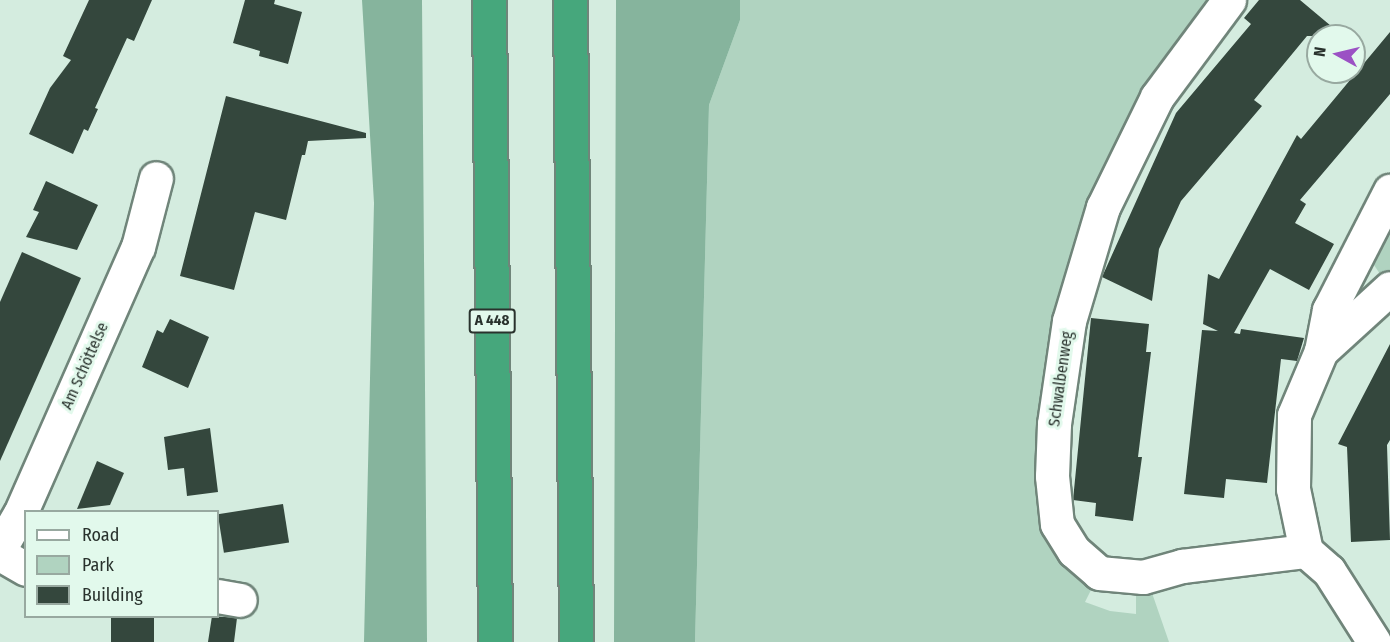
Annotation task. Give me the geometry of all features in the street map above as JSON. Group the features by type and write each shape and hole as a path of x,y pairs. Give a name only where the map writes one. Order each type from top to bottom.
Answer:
{"highway":[{"name":"A 448","path":"489,0 495,642"},
{"path":"570,0 576,642"}],"street":[{"name":"Schwalbenweg","path":"1229,0 1157,97 1103,207 1069,321 1054,424 1052,476 1057,524 1074,551 1099,573 1143,577 1182,566 1306,551"},
{"name":"Am Schöttelse","path":"0,548 20,514 138,247 156,178"},
{"path":"1374,642 1329,571 1306,551 1293,489 1294,415 1321,351 1329,310 1390,191"},
{"path":"1321,351 1390,288"},
{"path":"0,554 24,568"}],"green space":[{"path":"362,0 422,0 427,642 364,642 374,203"},
{"path":"616,0 740,0 740,20 709,105 695,642 614,642"},
{"path":"740,0 1215,0 1156,85 1041,446 1094,584 1085,602 1110,611 1136,614 1136,593 1152,593 1169,642 695,642 709,105 740,20"},
{"path":"1390,216 1390,272 1382,277 1368,256"}],"building":[{"path":"89,0 152,0 134,41 127,38 95,108 98,109 88,131 84,129 73,154 29,134 50,88 71,60 63,56"},
{"path":"245,0 275,0 274,4 302,12 288,64 259,56 260,51 233,43"},
{"path":"1259,0 1300,0 1329,24 1306,24 1306,37 1254,100 1262,106 1181,201 1159,249 1152,301 1102,277 1176,113 1251,24 1244,18"},
{"path":"1390,32 1390,94 1300,200 1306,204 1295,223 1334,244 1309,290 1270,269 1234,333 1240,334 1241,329 1304,338 1297,361 1281,359 1267,483 1226,479 1224,498 1184,494 1202,330 1218,331 1203,324 1208,274 1219,279 1297,135 1301,139 1347,84 1366,84 1366,61"},
{"path":"226,96 366,133 366,138 308,141 305,155 302,155 286,220 255,212 234,290 180,276"},
{"path":"46,181 98,205 77,250 26,237 39,212 33,210"},
{"path":"22,252 81,278 0,461 0,302"},
{"path":"1091,318 1149,324 1146,352 1151,352 1138,457 1142,457 1133,521 1095,516 1096,503 1073,500"},
{"path":"170,319 209,337 188,388 142,367 157,330 163,333"},
{"path":"1390,344 1390,440 1387,445 1390,540 1351,542 1347,447 1338,444"},
{"path":"210,428 218,492 187,496 184,468 168,470 164,437"},
{"path":"97,461 124,473 110,505 77,509"},
{"path":"283,504 289,543 224,553 219,514"},
{"path":"111,618 154,618 154,642 111,642"},
{"path":"212,618 237,618 234,642 208,642"}]}
